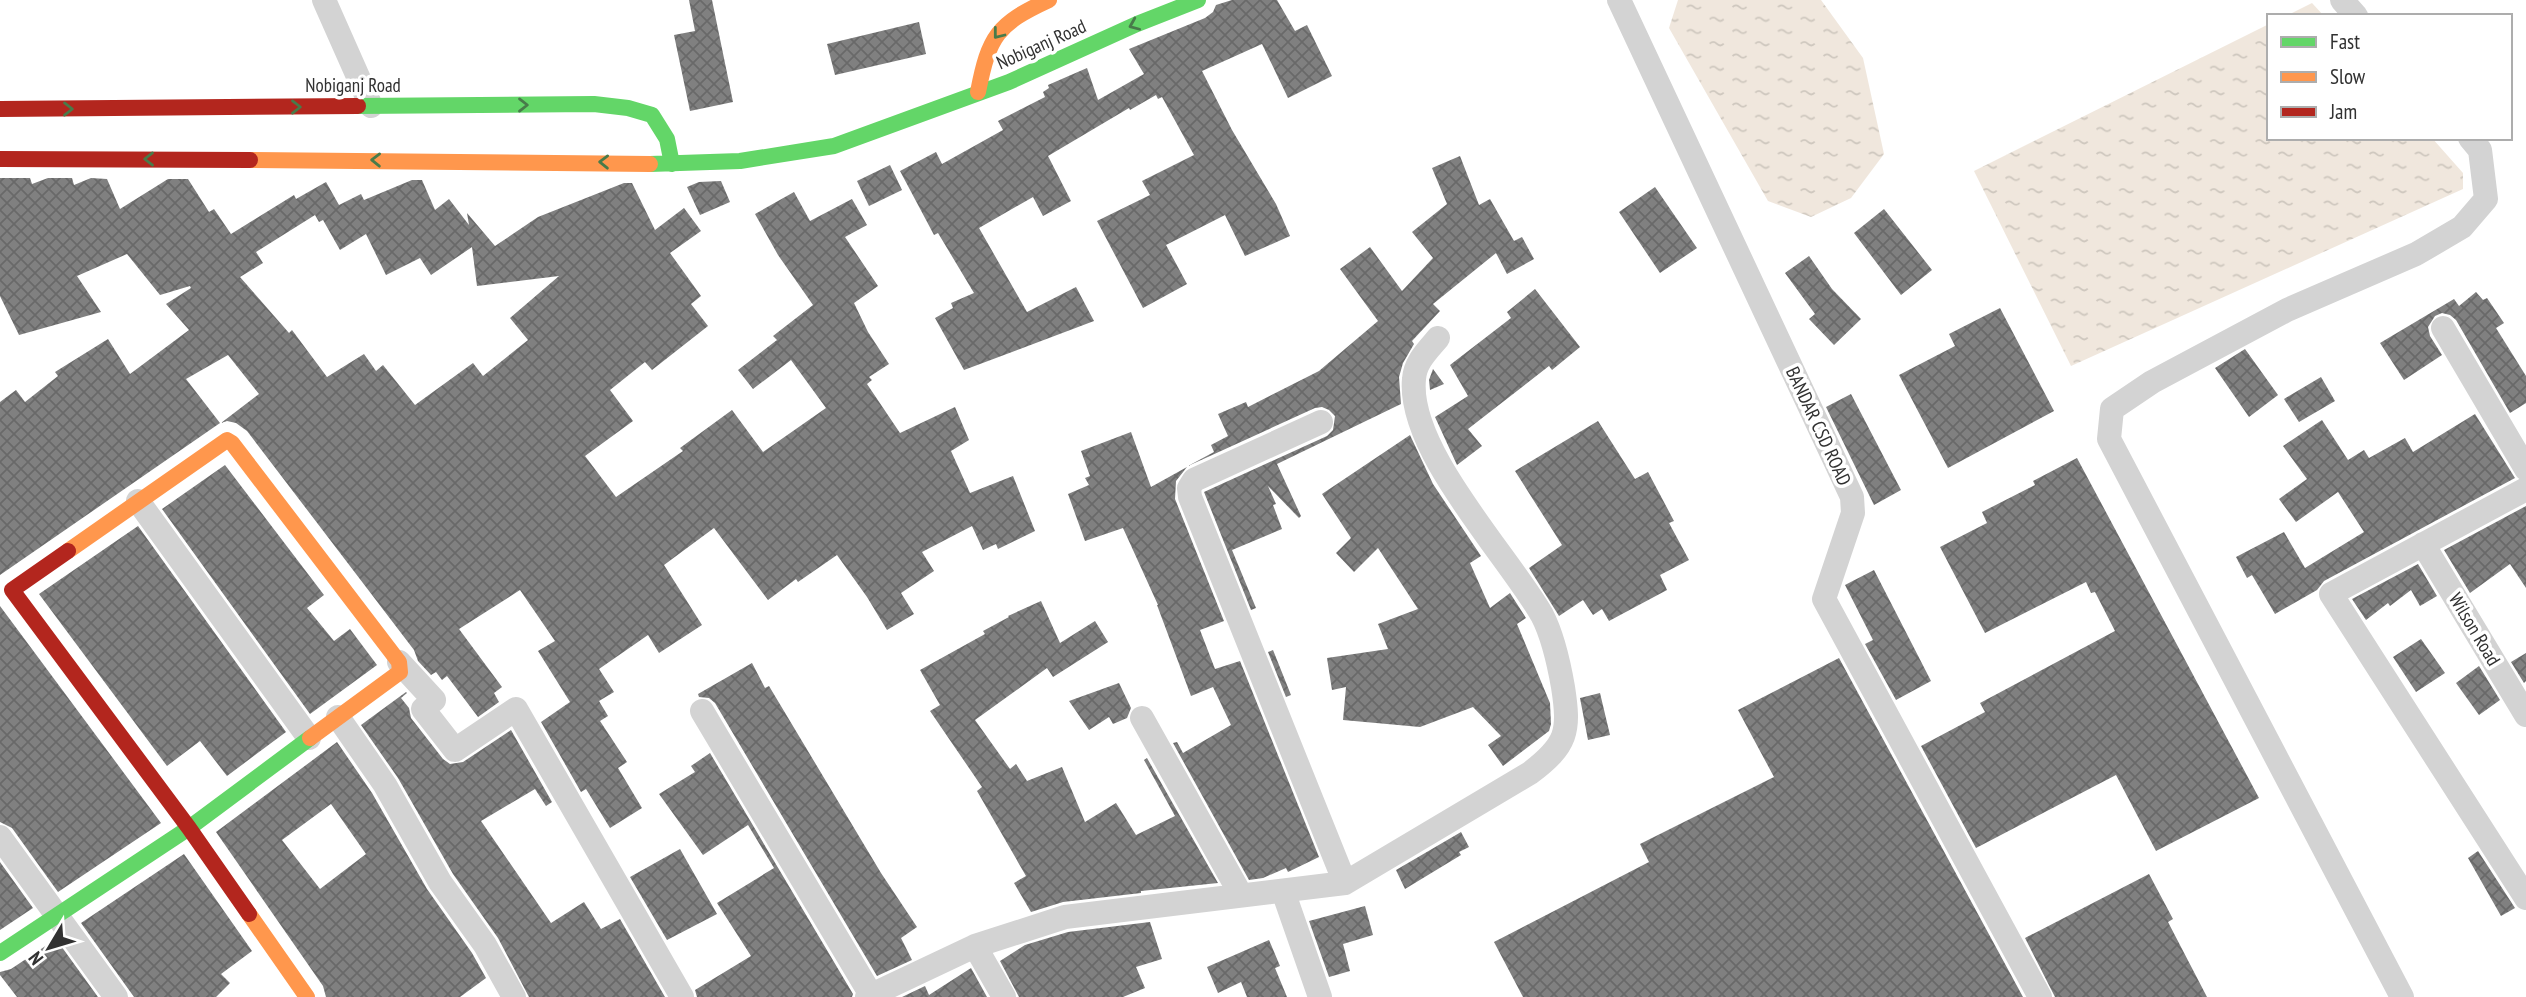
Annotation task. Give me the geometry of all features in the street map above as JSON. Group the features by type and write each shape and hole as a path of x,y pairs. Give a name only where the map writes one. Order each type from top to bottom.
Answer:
{"main road":[{"name":"Nobiganj Road","path":"978,92 985,52 999,29 1024,11 1049,0"},
{"name":"Nobiganj Road","path":"0,159 355,159 672,164 740,161 834,146 1009,82 1137,24 1198,0"},
{"name":"Nobiganj Road","path":"0,109 594,104 628,108 652,115 667,139 672,164"},
{"path":"0,953 189,828 400,671 398,662 232,443 227,440 6,594 189,828 306,997"}],"street":[{"path":"324,0 371,106"},
{"name":"BANDAR CSD ROAD","path":"1619,0 1852,497 1853,513 1824,599 2040,997"},
{"path":"2342,0 2354,14"},
{"path":"2402,997 2109,439 2112,409 2152,382 2287,310 2416,254 2462,227 2486,199 2480,150 2472,140"},
{"path":"2443,328 2526,470"},
{"path":"702,711 869,996 975,946 1065,917 1345,883 1530,773 1548,759 1563,741 1567,714 1561,679 1543,618 1435,458 1419,415 1414,376 1420,360 1438,338"},
{"path":"1321,422 1194,480 1189,488 1195,510 1345,883"},
{"path":"2526,489 2331,594 2526,898"},
{"path":"138,501 309,738"},
{"name":"Wilson Road","path":"2423,544 2526,715"},
{"path":"398,662 434,699 424,709 455,750 516,709 682,997"},
{"path":"338,717 386,785 440,882 485,945 514,997"},
{"path":"1142,718 1241,895"},
{"path":"0,837 116,997"},
{"path":"1283,891 1320,997"},
{"path":"975,946 1004,997"}],"water":[{"path":"1678,0 1821,0 1863,58 1884,154 1851,198 1811,217 1768,201 1669,28"},
{"path":"2312,3 2322,14 2290,14"},
{"path":"2267,25 2267,140 2434,140 2463,173 2463,189 2071,366 1974,171"}],"building":[{"path":"689,0 712,0 733,102 690,111 674,35 695,31"},
{"path":"1232,0 1277,0 1295,31 1307,25 1332,76 1288,98 1262,44 1202,71 1232,130 1276,204 1290,236 1245,256 1225,215 1166,245 1187,284 1143,308 1097,221 1150,195 1142,181 1194,155 1162,97 1158,99 1156,95 1048,156 1071,201 1043,216 1033,197 979,228 1027,312 1076,287 1094,321 964,370 935,318 953,308 951,303 974,293 938,233 934,235 900,171 936,152 942,164 1003,130 998,121 1045,97 1043,92 1049,88 1048,85 1087,68 1098,100 1144,74 1129,49 1205,18 1213,12 1216,5"},
{"path":"919,22 926,54 835,75 827,44"},
{"path":"1460,156 1479,205 1490,199 1514,241 1522,237 1534,259 1507,274 1496,253 1433,304 1440,311 1412,341 1414,344 1403,363 1399,377 1401,404 1277,464 1301,516 1299,518 1268,486 1282,529 1232,550 1256,608 1251,610 1204,492 1327,436 1333,430 1335,416 1322,407 1315,408 1188,466 1214,452 1211,445 1228,436 1218,414 1246,402 1248,407 1319,371 1378,321 1340,269 1370,247 1402,291 1433,258 1412,232 1447,204 1432,168"},
{"path":"890,165 902,190 869,206 857,181"},
{"path":"0,178 30,178 32,184 48,178 72,178 74,185 91,178 107,179 120,209 168,179 188,179 209,212 214,209 231,234 294,195 296,199 326,182 339,205 361,194 364,200 412,180 422,180 435,210 449,199 469,225 467,213 495,246 538,217 624,183 632,183 655,230 684,208 701,231 670,253 701,296 691,304 708,326 652,370 645,362 610,390 633,421 585,456 616,497 683,451 680,448 732,410 763,452 826,408 791,360 753,389 738,370 777,340 773,336 813,305 778,255 755,214 794,192 810,221 852,199 867,225 845,237 878,286 854,303 868,332 889,364 869,377 872,380 867,384 900,433 955,407 969,440 951,451 970,493 1013,476 1035,531 998,549 996,544 983,550 972,526 922,552 934,571 901,593 914,614 887,630 837,555 798,582 796,579 768,600 714,528 664,565 702,625 659,653 648,635 599,669 614,692 599,701 608,716 600,721 627,762 618,768 642,808 610,828 586,789 581,792 541,722 570,702 538,651 555,641 520,590 459,629 502,687 494,693 499,702 478,717 447,676 442,680 436,672 431,675 418,661 414,650 247,431 236,423 221,423 259,394 228,355 186,379 220,423 0,575 0,402 16,390 25,402 58,376 55,372 108,339 130,374 189,330 166,304 191,288 190,286 160,295 127,254 77,276 101,312 19,335 0,296","holes":["315,215 319,222 323,220 340,250 366,234 386,275 420,258 431,275 472,247 477,286 559,276 510,318 528,340 483,376 473,363 415,405 383,365 376,371 364,354 327,377 292,330 289,333 240,277 263,263 256,252"]},
{"path":"721,181 730,202 700,215 687,187 699,182"},
{"path":"1655,187 1697,248 1660,273 1619,212"},
{"path":"1884,209 1932,270 1901,295 1854,233"},
{"path":"1809,256 1832,289 1861,319 1834,345 1809,319 1815,314 1785,273"},
{"path":"1535,289 1580,347 1552,370 1549,366 1468,429 1482,446 1457,465 1435,417 1468,396 1450,365 1511,318 1507,312"},
{"path":"2476,292 2483,300 2487,298 2504,323 2496,328 2526,376 2526,403 2510,413 2456,320 2450,315 2442,313 2435,316 2428,327 2430,336 2442,355 2404,380 2380,343 2454,299 2459,306"},
{"path":"2000,308 2054,411 1948,468 1899,375 1955,346 1949,334"},
{"path":"2245,349 2278,395 2249,417 2215,368"},
{"path":"1433,369 1444,384 1430,390 1429,380"},
{"path":"2321,377 2335,401 2299,422 2284,399"},
{"path":"1851,394 1901,490 1874,505 1826,407"},
{"path":"2475,414 2515,478 2324,581 2317,590 2275,614 2252,575 2247,578 2236,557 2284,532 2305,568 2364,532 2338,492 2296,522 2279,499 2307,479 2283,446 2322,420 2348,460 2364,450 2369,458 2405,438 2413,452"},
{"path":"1598,421 1635,479 1648,472 1674,521 1669,523 1689,560 1660,575 1667,590 1609,621 1602,609 1593,615 1583,600 1559,616 1529,568 1562,545 1515,471"},
{"path":"1131,432 1151,487 1187,467 1176,481 1175,499 1224,621 1200,630 1215,669 1240,661 1319,857 1288,872 1286,868 1263,878 1249,880 1173,743 1177,742 1183,753 1231,725 1213,687 1191,696 1158,605 1123,528 1085,541 1068,494 1089,485 1085,478 1090,476 1081,451"},
{"path":"1410,435 1433,484 1481,556 1470,563 1490,608 1510,593 1526,618 1517,624 1550,703 1549,731 1503,766 1488,745 1501,736 1473,707 1420,727 1343,720 1346,687 1332,690 1327,658 1388,649 1378,624 1418,609 1378,548 1354,572 1336,553 1351,538 1322,494"},
{"path":"2077,458 2259,798 2156,851 2116,775 1976,848 1921,746 1985,712 1980,703 2115,631 2095,592 2091,593 2086,582 1985,633 1940,547 1987,523 1982,512 2035,485 2033,481"},
{"path":"225,465 324,595 307,608 334,641 350,629 377,665 310,714 162,509"},
{"path":"2526,506 2526,588 2510,564 2470,593 2444,550"},
{"path":"138,526 286,732 227,776 200,741 167,766 39,594"},
{"path":"2418,564 2437,596 2420,606 2411,590 2366,620 2352,599"},
{"path":"1874,570 1931,681 1896,700 1865,644 1873,640 1845,585"},
{"path":"1041,601 1060,643 1095,621 1108,642 1053,677 1047,668 975,720 1010,769 1016,764 1027,781 1062,767 1085,822 1116,803 1136,835 1175,816 1144,760 1147,758 1218,883 1063,902 1031,912 1014,883 1026,876 977,791 982,787 930,711 940,705 920,670 985,634 983,631 1008,616"},
{"path":"0,606 161,823 58,892 12,828 0,822"},
{"path":"2421,639 2445,673 2416,692 2393,657"},
{"path":"1273,650 1291,695 1286,697 1268,652"},
{"path":"2526,653 2526,681 2524,683 2511,662"},
{"path":"1839,658 2023,997 1523,997 1494,942 1649,862 1640,844 1774,777 1738,710"},
{"path":"752,663 765,688 769,686 881,873 917,927 901,938 912,960 877,976 715,703 709,698 699,697 698,694"},
{"path":"2479,666 2500,700 2479,715 2456,683"},
{"path":"1119,683 1131,708 1127,718 1113,724 1109,717 1089,730 1069,701"},
{"path":"406,692 401,698 409,708 411,718 443,759 450,764 463,762 511,730 552,802 546,806 535,789 481,821 551,923 584,902 601,929 620,919 665,997 529,997 498,938 453,874 398,778 361,725"},
{"path":"1600,693 1610,735 1588,740 1580,698"},
{"path":"337,742 372,793 427,889 472,953 486,978 460,997 326,997 323,986 216,832","holes":["331,804 366,854 320,889 282,840"]},
{"path":"710,753 853,994 852,997 697,997 695,990 751,956 717,903 774,868 748,825 703,855 659,794 695,772 691,766"},
{"path":"1461,832 1469,847 1459,852 1461,855 1405,889 1396,870"},
{"path":"680,849 717,914 667,940 630,877"},
{"path":"2478,851 2515,908 2501,916 2468,858"},
{"path":"184,854 252,951 221,974 230,983 216,997 134,997 81,923"},
{"path":"0,862 33,908 0,930"},
{"path":"2149,874 2173,919 2168,922 2207,997 2055,997 2025,938"},
{"path":"1365,906 1373,935 1343,944 1350,971 1329,977 1309,921"},
{"path":"1150,922 1162,959 1136,967 1145,988 1123,997 1019,997 1000,961 1025,945 1068,932"},
{"path":"56,939 98,997 17,997 0,975 0,972 11,969"},
{"path":"1269,940 1280,966 1275,968 1287,997 1247,997 1241,982 1218,993 1207,967"},
{"path":"971,968 987,997 902,997 925,986 929,995"}],"traffic: fast":[{"path":"650,164 740,161 834,146 1009,82 1137,24 1198,0"},
{"path":"358,106 594,104 628,108 652,115 667,139 672,164"},
{"path":"0,953 189,828 310,738"}],"traffic: slow":[{"path":"978,92 986,57 998,34 1018,17 1049,0"},
{"path":"250,160 650,164"},
{"path":"68,551 227,440 232,443 399,662 400,672 310,738"},
{"path":"249,914 307,997"}],"traffic: jam":[{"path":"0,109 358,106"},
{"path":"0,159 250,160"},
{"path":"68,551 12,590 189,828 249,914"}]}
